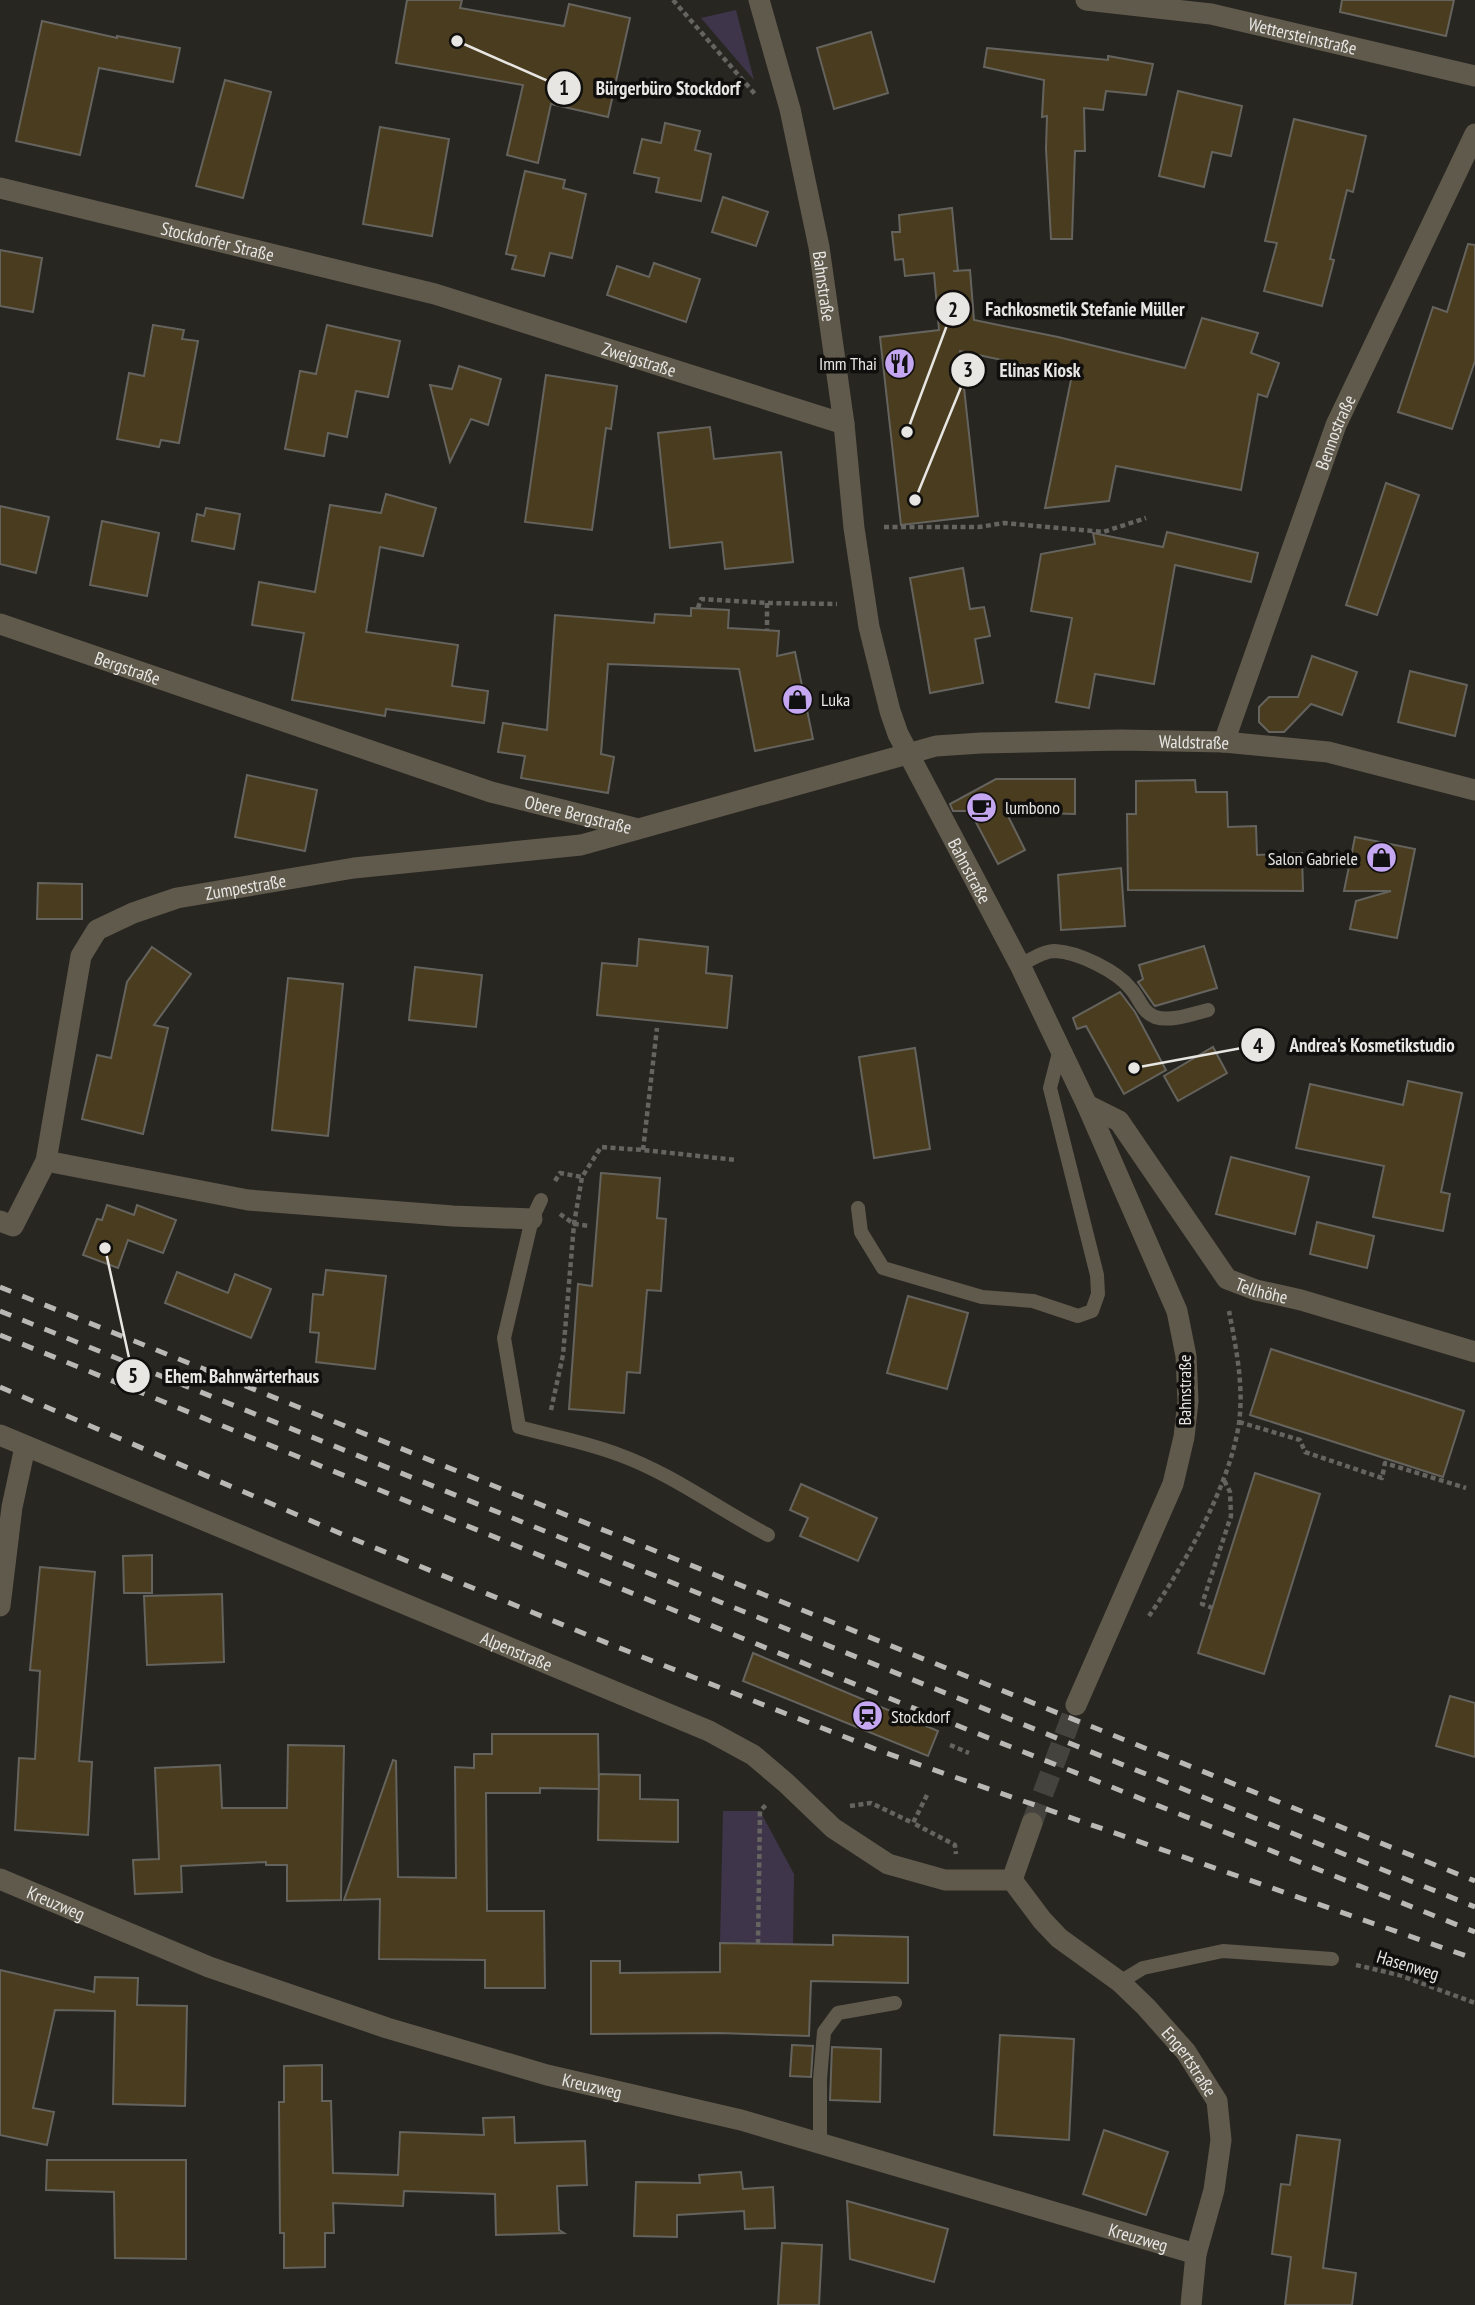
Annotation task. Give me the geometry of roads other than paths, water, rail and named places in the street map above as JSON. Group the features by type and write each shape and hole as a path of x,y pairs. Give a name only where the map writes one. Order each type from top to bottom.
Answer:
{"street":[{"name":"Bahnstraße","path":"759,0 790,109 819,247 844,424 854,528 866,604 890,711 908,754 1020,965 1087,1105 1177,1311 1186,1356 1188,1401 1184,1437 1173,1484 1076,1705"},
{"name":"Wettersteinstraße","path":"1086,0 1211,14 1475,76"},
{"name":"Bennostraße","path":"1224,742 1336,425 1475,134"},
{"name":"Stockdorfer Straße","path":"0,188 435,294"},
{"name":"Zweigstraße","path":"435,294 844,424"},
{"name":"Bergstraße","path":"0,624 253,711"},
{"name":"Obere Bergstraße","path":"253,711 491,792 636,828 908,754"},
{"name":"Waldstraße","path":"908,754 936,746 981,743 1121,740 1224,742 1328,752 1475,790"},
{"name":"Zumpestraße","path":"0,1221 13,1226 46,1161 81,956 97,930 133,913 177,898 354,868 581,845 636,828"},
{"name":"Tellhöhe","path":"1087,1105 1119,1121 1227,1279 1256,1290 1301,1300 1475,1352"},
{"path":"46,1161 248,1200 453,1216 537,1210"},
{"name":"Alpenstraße","path":"0,1435 709,1731 753,1755 833,1828 888,1864 945,1880 1012,1880"},
{"path":"0,1606 12,1507 25,1447"},
{"path":"1012,1880 1032,1823"},
{"name":"Kreuzweg","path":"0,1879 209,1967 387,2028 547,2075 741,2120 1196,2254"},
{"name":"Engertstraße","path":"1012,1880 1059,1938 1121,1982 1186,2052 1217,2102 1220,2140 1214,2190 1196,2254 1191,2305"}],"lane":[{"path":"1020,965 1054,951 1078,956 1114,974 1131,988 1147,1013 1157,1018 1168,1019 1208,1010"},
{"path":"859,1209 861,1233 883,1268 982,1297 1033,1301 1078,1316 1092,1311 1098,1294 1097,1275 1050,1088 1060,1049"},
{"path":"537,1210 504,1338 519,1427 617,1454 674,1480 731,1516 768,1535"},
{"path":"1121,1982 1143,1968 1223,1951 1332,1959"},
{"path":"820,2143 820,2079 824,2032 838,2013 895,2003"}],"tunnel":[{"path":"1032,1823 1076,1705"}],"railway":[{"path":"0,1287 1475,1881"},
{"path":"0,1311 1475,1907"},
{"path":"0,1335 901,1703 1475,1932"},
{"path":"0,1387 351,1538 883,1752 1475,1959"}],"place":[{"name":"Bürgerbüro Stockdorf","path":"457,41"},
{"name":"Imm Thai","path":"900,363"},
{"name":"Fachkosmetik Stefanie Müller","path":"907,432"},
{"name":"Elinas Kiosk","path":"915,500"},
{"name":"Luka","path":"798,699"},
{"name":"lumbono","path":"982,807"},
{"name":"Salon Gabriele","path":"1381,858"},
{"name":"Andrea's Kosmetikstudio","path":"1134,1068"},
{"name":"Ehem. Bahnwärterhaus","path":"105,1248"},
{"name":"Stockdorf","path":"868,1716"}]}
